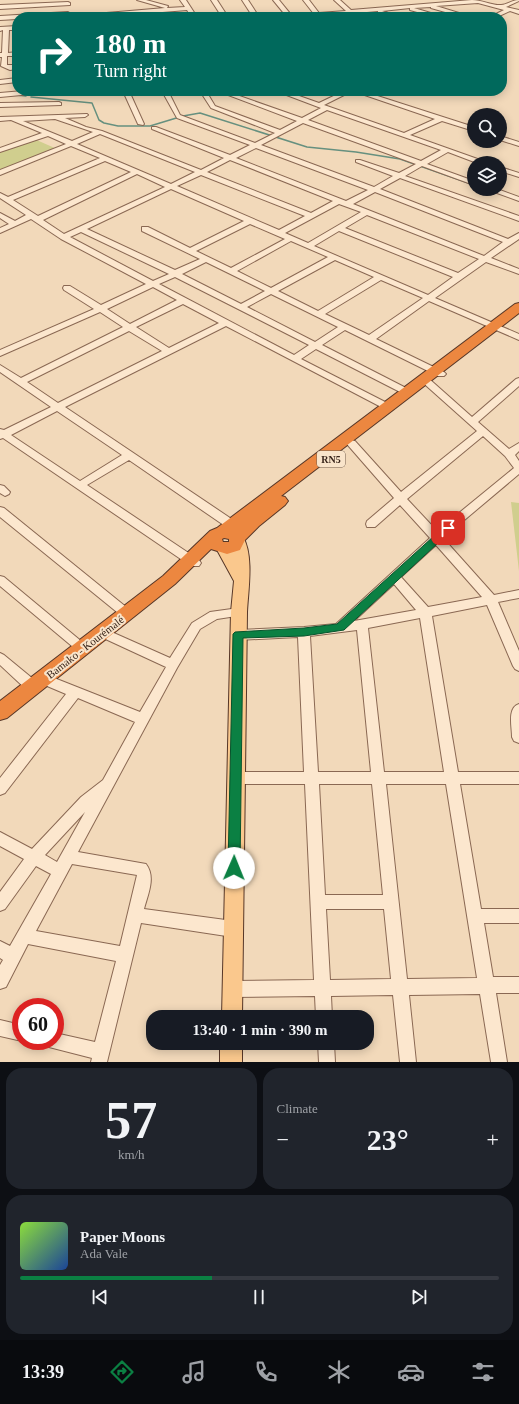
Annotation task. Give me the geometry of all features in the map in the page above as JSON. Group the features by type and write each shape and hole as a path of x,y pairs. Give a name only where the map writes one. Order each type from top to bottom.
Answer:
{"highway":[{"name":"RN5","path":"498,327 519,307"},
{"name":"RN5","path":"193,562 253,522 432,377 498,327 519,314"},
{"name":"RN5","path":"227,539 388,407 407,392 432,377"},
{"name":"Bamako - Kourémalé","path":"0,712 193,562"}],"main road":[{"path":"227,539 234,566 241,582 238,634 232,1010"},
{"path":"231,1050 231,1062"}],"street":[{"path":"140,0 174,9"},
{"path":"183,0 191,12"},
{"path":"214,0 222,12"},
{"path":"245,0 253,12"},
{"path":"276,0 286,12"},
{"path":"306,0 316,12"},
{"path":"337,0 348,12"},
{"path":"399,0 406,7 424,12"},
{"path":"506,7 518,0"},
{"path":"358,12 374,8 406,7 426,3 433,5 478,1 506,7 519,12"},
{"path":"0,8 68,2"},
{"path":"458,2 478,8"},
{"path":"426,3 454,12"},
{"path":"506,7 519,6"},
{"path":"506,7 508,17"},
{"path":"140,12 188,8"},
{"path":"374,8 384,12"},
{"path":"0,18 12,17"},
{"path":"3,29 2,55 4,66 12,68"},
{"path":"2,55 12,54"},
{"path":"0,82 12,81"},
{"path":"0,95 12,94"},
{"path":"21,103 31,96"},
{"path":"128,96 141,124"},
{"path":"168,96 178,116 374,189 509,242"},
{"path":"293,96 467,157"},
{"path":"319,105 338,96"},
{"path":"372,96 467,127"},
{"path":"221,98 302,121 467,181"},
{"path":"221,98 279,132"},
{"path":"0,105 21,103 59,104"},
{"path":"13,104 13,119"},
{"path":"64,238 228,157 256,145 326,108"},
{"path":"0,119 85,115"},
{"path":"56,117 100,132 310,216"},
{"path":"405,135 440,118"},
{"path":"0,122 13,119 519,337"},
{"path":"154,128 519,272"},
{"path":"0,173 100,132"},
{"path":"0,150 47,134"},
{"path":"507,138 516,135"},
{"path":"507,140 519,144"},
{"path":"347,204 447,150"},
{"path":"9,199 104,159"},
{"path":"358,161 519,219"},
{"path":"510,172 519,166"},
{"path":"507,171 519,175"},
{"path":"0,231 34,218 136,172"},
{"path":"0,195 9,199 64,238 388,407"},
{"path":"507,195 519,199"},
{"path":"278,234 339,201"},
{"path":"308,246 366,212"},
{"path":"0,215 16,224"},
{"path":"190,252 249,221"},
{"path":"339,228 460,277"},
{"path":"81,229 176,274 407,392"},
{"path":"145,229 370,339 432,377 472,422 509,454 519,468 436,538 340,627"},
{"path":"370,339 519,235"},
{"path":"231,271 292,238"},
{"path":"241,307 333,258"},
{"path":"0,353 100,309 206,259"},
{"path":"319,314 380,277"},
{"path":"67,288 168,351"},
{"path":"20,382 182,300"},
{"path":"1,434 226,323"},
{"path":"294,359 344,327"},
{"path":"0,368 129,455 227,539"},
{"path":"472,422 519,381"},
{"path":"371,524 400,498 482,432"},
{"path":"1,434 80,485 193,562"},
{"path":"351,443 491,600 519,666"},
{"path":"509,454 519,446"},
{"path":"80,485 129,455"},
{"path":"0,511 128,614"},
{"path":"394,577 425,612 499,1062"},
{"path":"0,580 83,648"},
{"path":"238,634 304,632 362,625 519,594"},
{"path":"0,981 6,953 24,936 143,719 196,626 214,615 239,612"},
{"path":"362,625 408,1062"},
{"path":"304,632 324,1010"},
{"path":"103,633 173,665"},
{"path":"0,658 39,683 75,692 143,719"},
{"path":"0,789 75,692"},
{"path":"519,708 519,737"},
{"path":"236,778 519,778"},
{"path":"0,904 34,857 86,801 109,782"},
{"path":"0,839 60,871"},
{"path":"64,1044 100,1057 144,879 144,873 140,868 68,857"},
{"path":"318,902 391,902"},
{"path":"135,915 233,929"},
{"path":"475,916 519,916"},
{"path":"24,936 126,955"},
{"path":"232,989 519,985"},
{"path":"0,1028 12,1031"},
{"path":"326,1050 326,1062"}],"shaded area":[{"path":"32,138 57,149 0,171 0,150"},
{"path":"511,502 519,503 519,571"}],"waterway":[{"path":"31,97 92,103 99,120 104,123 118,126 150,126 183,116 200,113 307,147 356,152 400,159 467,183"}],"route":[{"path":"234,868 238,634 304,632 340,627 448,528"}]}
